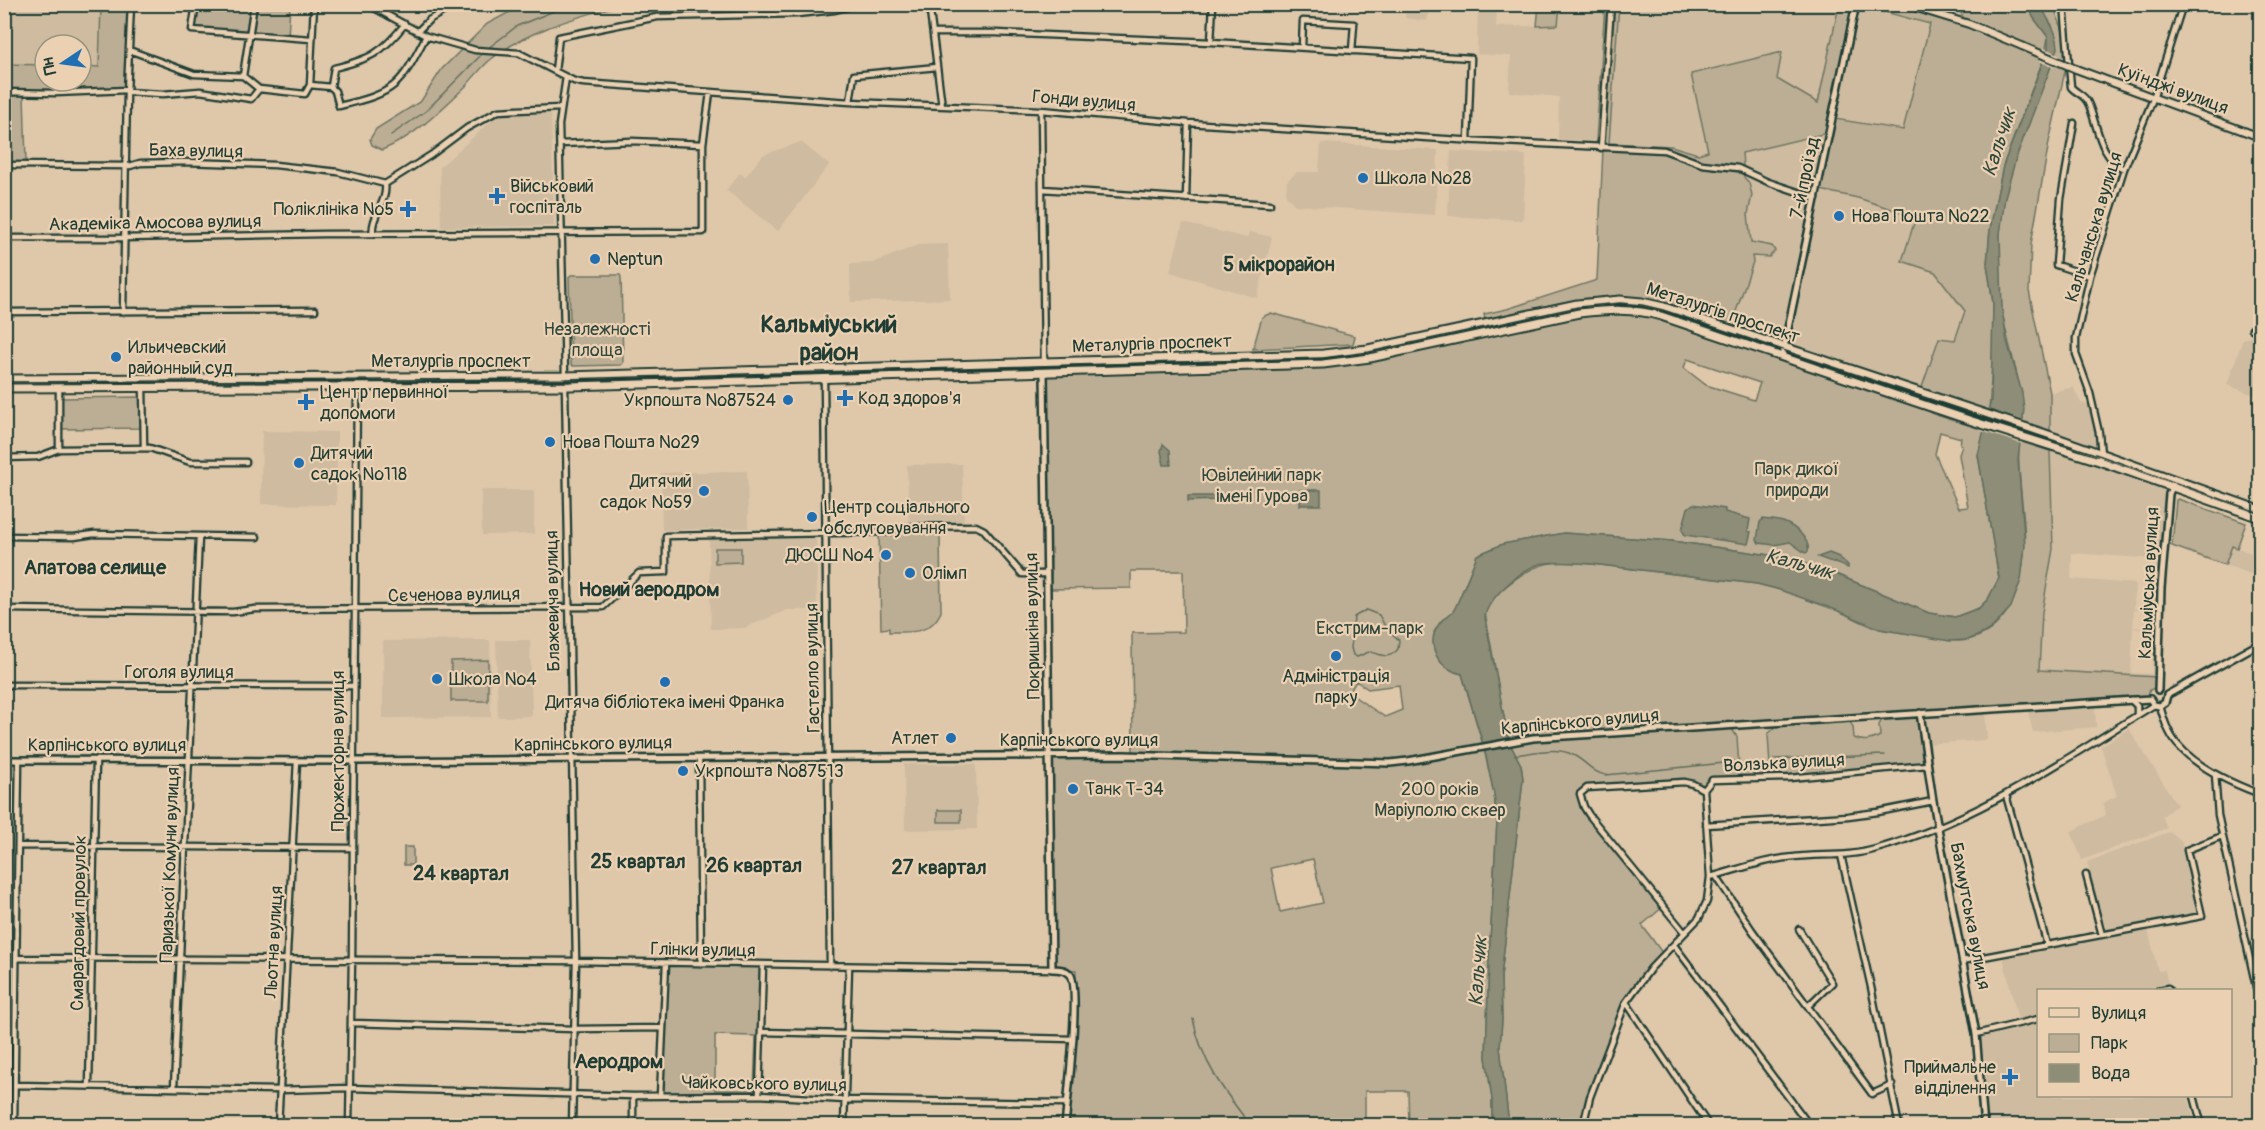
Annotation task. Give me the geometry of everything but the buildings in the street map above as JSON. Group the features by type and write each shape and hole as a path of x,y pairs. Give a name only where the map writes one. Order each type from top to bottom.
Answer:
{"main road":[{"name":"Куїнджі вулиця","path":"1904,4 1969,24 2153,99 2260,137"},
{"name":"Металургів проспект","path":"4,379 565,376 1346,352 1557,307 1620,300 1664,307 2043,433 2100,458 2260,510"},
{"name":"Металургів проспект","path":"4,388 565,386 1347,362 1560,317 1620,309 1661,316 2040,443 2100,458"},
{"name":"Покришкіна вулиця","path":"1044,362 1044,372"},
{"name":"Гастелло вулиця","path":"824,369 824,379"},
{"name":"Прожекторна вулиця","path":"357,376 357,386"},
{"name":"Блажевича вулиця","path":"565,376 565,386"},
{"path":"59,378 59,388"},
{"path":"143,378 143,387"},
{"name":"Металургів проспект","path":"2173,483 2260,518"}],"street":[{"path":"123,312 131,4"},
{"path":"196,4 192,30 311,39"},
{"path":"243,76 254,4"},
{"path":"129,50 194,74 243,76 259,89 305,94 310,85 314,4"},
{"name":"Гонди вулиця","path":"367,4 426,36 475,50 519,53 583,83 850,102 1041,110 1188,123 1467,141 1664,150 1702,164 1738,168 1768,182 1816,198"},
{"path":"417,32 429,20 456,4"},
{"path":"555,71 559,37 657,17 806,14 860,4"},
{"path":"929,4 942,106"},
{"path":"1211,42 1213,4"},
{"path":"1601,148 1611,4"},
{"name":"7-й проїзд","path":"1782,357 1856,4"},
{"path":"2064,4 2071,87 2085,98 2105,149 2114,162 2124,169"},
{"name":"Кальчанська вулиця","path":"2100,458 2100,433 2090,393 2076,354 2076,338 2090,276 2124,169 2153,99 2183,4"},
{"path":"1302,48 1303,21 1354,24 1352,51"},
{"path":"405,24 382,51 358,62 334,69 331,87 337,96 339,106 384,93 402,79 426,36"},
{"path":"933,33 996,33 1211,42 1471,58 1467,141"},
{"path":"850,102 854,75 937,67"},
{"name":"Блажевича вулиця","path":"565,376 560,108 564,99 566,77"},
{"path":"310,85 331,87"},
{"path":"4,127 7,113 4,94 127,91 163,94 200,91 251,99 259,89"},
{"path":"560,144 632,141 703,144 710,93"},
{"path":"373,234 372,227 386,190 385,184 431,155 467,128 498,111 560,108"},
{"name":"Покришкіна вулиця","path":"1041,110 1044,362"},
{"path":"1186,199 1188,123"},
{"path":"2074,123 2063,179 2056,265 2090,276"},
{"name":"Академіка Амосова вулиця","path":"4,238 703,232 703,144"},
{"name":"Баха вулиця","path":"4,165 125,166 183,162 275,165 328,171 385,184"},
{"path":"1042,189 1270,204"},
{"path":"4,312 315,310"},
{"path":"2252,329 2260,332"},
{"name":"Покришкіна вулиця","path":"1044,372 1052,969"},
{"name":"Гастелло вулиця","path":"824,379 830,966"},
{"name":"Прожекторна вулиця","path":"349,1125 357,386"},
{"name":"Блажевича вулиця","path":"565,386 576,961 572,1125"},
{"path":"143,387 144,448"},
{"path":"59,388 59,449"},
{"path":"4,458 38,457 59,449 150,448 190,462 246,462"},
{"name":"Кальміуська вулиця","path":"2158,690 2161,588 2169,494 2173,483"},
{"name":"Сєченова вулиця","path":"4,609 233,612 255,609 603,607 639,573 666,572 666,536 887,532 908,527 976,526 984,530 1022,574 1047,574"},
{"path":"4,536 74,537 94,534 257,537"},
{"name":"Паризької Комуни вулиця","path":"174,1088 199,537"},
{"path":"2167,695 2260,643"},
{"name":"Гоголя вулиця","path":"4,685 354,686"},
{"path":"2167,695 2158,690 2152,693 2150,699 2157,705 2177,745 2226,781 2260,794"},
{"path":"1713,876 1782,858 1841,855 1882,847 1938,828 2006,795 2137,715 2166,702 2167,695"},
{"name":"Карпінського вулиця","path":"4,760 353,761 1136,755 1390,763 1533,738 2150,699"},
{"path":"2131,700 2137,706 2137,715"},
{"name":"Бахмутська вулиця","path":"1920,713 1933,801 1976,1035 1984,1125"},
{"path":"699,758 701,964"},
{"path":"14,1125 19,760"},
{"name":"Смарагдовий провулок","path":"89,1086 96,760"},
{"name":"Льотна вулиця","path":"278,1125 297,761"},
{"name":"Волзька вулиця","path":"1684,932 1589,815 1580,794 1587,788 1673,782 1693,784 1704,790 1712,780 1790,778 1927,765"},
{"path":"2215,774 2214,786 2222,837 2260,1005"},
{"path":"1582,1125 1590,1097 1626,1002 1651,968 1704,910 1713,876 1704,790"},
{"path":"2006,795 2047,945"},
{"path":"1706,825 1848,816 1933,801"},
{"path":"1962,960 2202,916 2187,850 2222,837"},
{"path":"18,846 353,848"},
{"path":"1841,855 1899,1125"},
{"path":"2086,875 2102,935"},
{"path":"1713,876 1872,1094 1892,1085"},
{"path":"1799,929 1832,983 1808,1006"},
{"path":"1674,945 1809,1123 1801,1125"},
{"name":"Глінки вулиця","path":"16,958 576,961 1052,969"},
{"path":"660,1096 666,963"},
{"path":"759,1095 763,965"},
{"path":"844,1125 849,966"},
{"path":"1052,969 1067,972 1072,979 1073,1039 1065,1125"},
{"path":"1626,1002 1709,1125"},
{"path":"1976,1035 2037,1019"},
{"path":"351,1023 575,1029 663,1028"},
{"path":"761,1032 1073,1039"},
{"name":"Чайковського вулиця","path":"15,1085 280,1090 350,1088 573,1095 759,1095 845,1100 1067,1103"},
{"path":"633,1096 633,1125"},
{"path":"2195,1097 2202,1125"}],"shaded area":[{"path":"5,5 101,5 99,67 93,67 93,33 33,33 33,65 5,64"},
{"path":"1407,5 1430,5 1427,21 1405,18"},
{"path":"1478,5 1497,5 1496,27 1558,25 1560,5 1605,5 1596,141 1558,139 1559,97 1509,92 1511,56 1477,54"},
{"path":"1619,5 1839,5 1818,103 1777,79 1782,53 1691,74 1708,152 1698,154 1671,146 1609,144"},
{"path":"1859,5 1930,24 1903,130 1835,119"},
{"path":"1912,5 1960,5 1959,9 1965,21"},
{"name":"Військовий госпіталь","path":"551,113 554,226 441,227 440,167 498,115"},
{"path":"1827,133 1783,344 1731,326 1753,262 1742,152"},
{"path":"801,142 829,165 778,231 726,190 740,173 745,177 763,155"},
{"name":"Школа №28","path":"1321,143 1438,150 1435,215 1295,205 1286,195 1287,181 1297,172 1319,172"},
{"path":"1451,151 1526,155 1523,220 1448,216"},
{"path":"1820,190 1858,198 1916,217 1902,261 1935,272 1965,311 1955,341 1939,338 1921,390 1788,346"},
{"path":"1183,223 1247,238 1249,232 1272,237 1257,298 1170,272"},
{"path":"948,244 950,299 851,302 850,264 873,263 918,245"},
{"path":"2250,337 2260,340 2260,397 2227,385 2243,339"},
{"path":"2073,387 2081,403 2092,406 2100,449 2050,431 2050,393"},
{"name":"Дитячий садок №118","path":"262,431 337,432 336,505 261,504"},
{"path":"2050,451 2168,489 2158,610 2134,610 2133,627 2153,630 2158,620 2156,677 2039,671 2042,612 2053,549","holes":["2072,553 2157,559 2154,609 2134,609 2135,584 2071,579","2133,628 2153,631 2152,674 2131,673"]},
{"path":"962,464 964,522 909,523 907,465"},
{"name":"Дитячий садок №59","path":"747,471 748,528 662,530 661,473"},
{"path":"481,490 534,490 534,534 482,535"},
{"path":"816,537 817,610 787,610 744,628 711,629 709,539"},
{"path":"2232,546 2259,556 2260,553 2260,577 2225,565"},
{"name":"Школа №4","path":"490,640 491,717 383,718 383,641"},
{"path":"496,640 530,640 532,716 498,717"},
{"path":"2095,704 2096,727 2033,732 2027,708"},
{"path":"1985,711 1987,740 1925,744 1921,715"},
{"path":"1883,718 1879,725 1880,736 1875,740 1860,741 1854,738 1853,727 1849,720"},
{"path":"1779,724 1768,735 1770,766 1739,768 1737,737 1731,727"},
{"path":"2129,729 2177,805 2162,816 2167,828 2082,860 2071,831 2106,815 2103,803 2117,796 2101,746"},
{"path":"904,764 976,764 977,829 905,830"},
{"path":"2169,832 2181,840 2197,913 2105,932 2087,862"},
{"path":"2148,930 2158,971 2165,970 2168,984 2161,985 2162,989 2037,989 2037,1097 2188,1097 2195,1125 1988,1125 1984,1059 1980,1038 2020,1028 2003,957"}],"green space":[{"path":"101,5 129,5 125,88 93,89 93,67 99,67"},
{"path":"197,5 253,5 247,34 194,29"},
{"path":"255,5 290,5 288,37 249,34"},
{"path":"523,5 620,5 552,26 504,50 490,60 456,96 416,131 382,150 372,145 370,139 376,129 421,101 442,69 487,24"},
{"path":"1539,5 1560,5 1558,25 1537,26"},
{"path":"1605,5 1619,5 1609,143 1671,146 1698,154 1708,151 1691,74 1782,52 1777,79 1818,103 1839,5 1854,5 1827,133 1742,153 1744,177 1749,183 1752,195 1748,214 1751,242 1772,246 1775,251 1769,257 1752,256 1753,262 1731,326 1666,304 1624,297 1564,302 1485,320 1484,314 1507,309 1597,280 1603,149 1596,141"},
{"path":"1859,5 1881,5 1928,13 2044,57 2003,166 1990,230 1987,264 1993,303 1993,345 1989,412 1921,390 1939,338 1955,340 1965,311 1935,272 1902,261 1916,217 1858,198 1820,190 1835,119 1903,130 1930,24"},
{"path":"1960,5 2029,5 2033,17 2048,37 2045,54 1965,21 1959,9"},
{"path":"2041,5 2053,5 2063,31 2067,63 2054,58 2052,25"},
{"path":"2053,61 2066,67 2049,142 2031,244 2029,291 2050,393 2050,431 2023,423 2019,381 2002,310 1999,255 2004,200 2013,164"},
{"path":"5,64 33,65 33,90 5,89"},
{"path":"5,93 24,94 26,163 5,163"},
{"name":"Незалежності площа","path":"571,275 620,275 623,363 621,365 573,366 571,364 569,277"},
{"path":"1271,313 1355,336 1353,344 1253,349 1262,317"},
{"name":"Ювілейний парк імені Гурова","path":"1630,313 1660,319 1985,430 1978,455 1999,578 1988,599 1979,608 1955,617 1929,613 1833,573 1784,557 1672,541 1564,533 1503,544 1477,555 1454,612 1442,620 1434,632 1455,672 1462,674 1483,745 1390,760 1133,752 1132,633 1184,632 1183,571 1131,571 1131,588 1050,589 1047,375 1335,366 1409,353 1519,328 1593,316","holes":["1687,359 1760,383 1754,400 1706,385 1684,368","1940,432 1961,438 1960,444 1962,445 1959,455 1968,507 1959,508 1935,454","1356,681 1368,689 1399,685 1402,710 1385,717 1349,693"]},
{"path":"143,397 143,428 60,429 60,398"},
{"path":"2019,441 2050,451 2053,549 2042,612 2039,670 2156,677 2156,687 2150,690 2147,697 1508,740 1485,612 1496,596 1520,576 1539,566 1557,562 1592,564 1757,584 1816,602 1883,630 1957,641 1980,636 1990,630 2007,611 2021,576 2024,533"},
{"path":"2176,500 2246,523 2237,548 2232,546 2225,565 2172,546"},
{"name":"Олімп","path":"911,530 940,532 941,612 931,625 919,631 889,632 889,628 881,629 879,534"},
{"path":"715,548 741,548 741,562 715,563"},
{"path":"488,660 488,701 451,701 451,661"},
{"path":"1917,715 1924,766 1790,778 1713,780 1704,790 1693,784 1587,788 1580,794 1584,807 1664,906 1642,925 1663,954 1633,991 1590,1097 1583,1125 1509,1126 1500,1047 1501,977 1523,779 1521,765 1510,744 1533,740 1731,727 1737,737 1739,767 1770,766 1768,734 1779,724 1849,720 1853,727 1854,738 1867,740 1880,736 1879,725 1883,718"},
{"name":"200 років Маріуполю сквер","path":"1484,749 1494,794 1497,822 1486,1057 1492,1099 1492,1125 1409,1125 1408,1091 1365,1091 1365,1125 1065,1125 1073,1039 1076,970 1052,969 1050,755 1390,763","holes":["1313,859 1323,903 1280,912 1271,868"]},
{"path":"19,762 14,1126 4,1125 4,763"},
{"path":"938,810 961,810 961,822 938,822"},
{"path":"404,847 413,847 413,865 404,865"},
{"path":"667,964 762,966 758,1093 662,1094","holes":["715,1035 756,1036 754,1090 715,1090"]}],"water":[{"name":"Кальчик","path":"2029,5 2041,5 2054,31 2058,48 2016,158 2005,197 2000,234 2002,309 2007,341 2022,393 2024,409 2018,460 2025,546 2021,580 2011,607 1992,628 1984,633 1968,640 1950,641 1880,629 1836,610 1757,584 1559,562 1533,567 1506,586 1491,602 1485,618 1509,742 1521,765 1523,779 1501,977 1500,1047 1509,1125 1492,1125 1492,1099 1486,1057 1497,822 1494,794 1484,747 1462,674 1447,667 1436,655 1433,640 1435,632 1455,608 1477,555 1503,544 1564,533 1672,541 1784,557 1833,573 1929,613 1955,617 1979,608 1988,599 1999,578 1978,455 1991,400 1993,303 1987,264 1990,229 2003,166 2048,48 2048,37 2033,17"},
{"path":"1163,444 1170,450 1171,465 1164,465 1161,451"},
{"path":"1300,490 1321,490 1321,505 1300,505"},
{"path":"1188,496 1220,496 1220,500 1188,501"},
{"path":"1693,504 1725,509 1725,512 1750,519 1748,531 1751,532 1748,544 1685,535 1682,530 1688,508"},
{"path":"1763,519 1788,524 1805,538 1808,552 1805,553 1790,542 1774,545 1759,543 1757,540 1760,522"},
{"path":"1829,553 1839,557 1848,565 1848,568 1818,557"}],"pier":[{"path":"2044,48 2059,54 2054,68 2039,61"},
{"path":"1987,409 2026,421 2022,444 1981,431"}],"waterway":[{"path":"487,49 517,26 571,4"},
{"path":"391,135 426,111 484,52"},
{"path":"1369,652 1357,657 1353,655 1351,648 1354,617 1366,610 1379,615 1386,628 1399,640 1398,649 1392,655 1385,656 1371,652"},
{"path":"1515,755 1545,751 1567,752 1578,757 1597,772 1606,775 1734,762"},
{"path":"1774,759 1885,755"},
{"path":"1193,1019 1202,1049 1215,1076 1251,1126"}],"tram line":[{"path":"4,382 565,379 1323,358 1369,352 1578,307 1620,303 1663,310 2101,456 2260,513"}],"place":[{"name":"Школа №28","path":"1363,178"},
{"name":"Військовий госпіталь","path":"497,196"},
{"name":"Поліклініка №5","path":"408,209"},
{"name":"Нова Пошта №22","path":"1839,216"},
{"name":"Neptun","path":"595,259"},
{"name":"Ильичевский районный суд","path":"116,357"},
{"name":"Код здоров'я","path":"845,398"},
{"name":"Укрпошта №87524","path":"788,400"},
{"name":"Центр первинної допомоги","path":"306,402"},
{"name":"Нова Пошта №29","path":"550,442"},
{"name":"Дитячий садок №118","path":"299,463"},
{"name":"Дитячий садок №59","path":"704,491"},
{"name":"Центр соціального обслуговування","path":"812,517"},
{"name":"ДЮСШ №4","path":"886,555"},
{"name":"Олімп","path":"910,573"},
{"name":"Адміністрація парку","path":"1336,656"},
{"name":"Школа №4","path":"437,679"},
{"name":"Дитяча бібліотека імені Франка","path":"665,682"},
{"name":"Атлет","path":"951,738"},
{"name":"Укрпошта №87513","path":"683,771"},
{"name":"Танк Т-34","path":"1073,789"},
{"name":"Приймальне відділення","path":"2010,1077"}],"district":[{"name":"5 мікрорайон","path":"1279,264"},
{"name":"Кальміуський район","path":"829,338"},
{"name":"Апатова селище","path":"95,567"},
{"name":"Новий аеродром","path":"649,589"},
{"name":"25 квартал","path":"638,861"},
{"name":"26 квартал","path":"754,865"},
{"name":"27 квартал","path":"939,867"},
{"name":"24 квартал","path":"461,873"},
{"name":"Аеродром","path":"619,1061"}],"park label":[{"name":"Парк дикої природи","path":"1797,479"},
{"name":"Екстрим-парк","path":"1370,628"}]}
